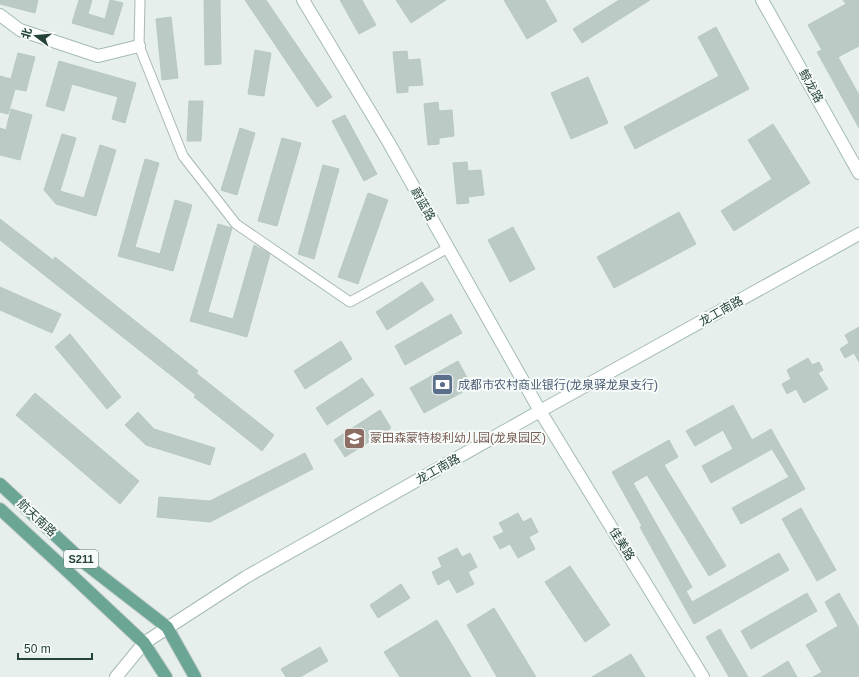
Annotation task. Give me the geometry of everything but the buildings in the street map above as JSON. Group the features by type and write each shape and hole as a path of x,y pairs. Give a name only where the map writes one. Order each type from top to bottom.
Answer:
{"main road":[{"name":"航天南路","path":"0,484 87,565 167,627"},
{"name":"航天南路","path":"0,509 144,643 166,677"},
{"path":"167,627 195,677"}],"street":[{"path":"140,0 139,46 183,156 236,224 350,302 448,248"},
{"name":"蔚蓝路","path":"303,0 389,143 540,411"},
{"name":"鲸龙路","path":"762,0 859,173"},
{"path":"0,15 20,30 98,56 139,46"},
{"name":"龙工南路","path":"116,677 144,643 246,577 540,411 859,234"},
{"name":"佳美路","path":"540,411 704,677"}],"place":[{"name":"成都市农村商业银行(龙泉驿龙泉支行)","path":"443,385"},
{"name":"蒙田森蒙特梭利幼儿园(龙泉园区)","path":"355,438"}]}
